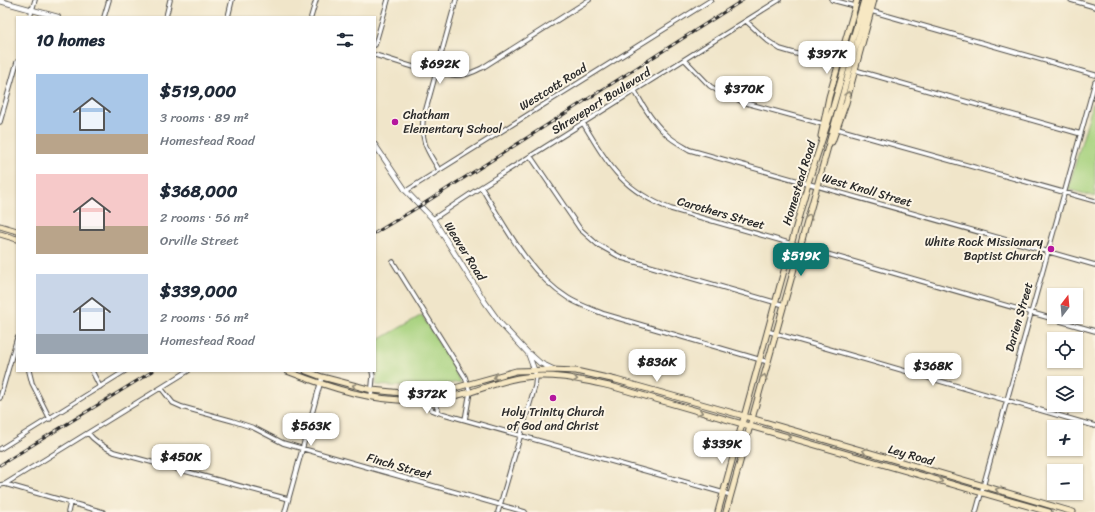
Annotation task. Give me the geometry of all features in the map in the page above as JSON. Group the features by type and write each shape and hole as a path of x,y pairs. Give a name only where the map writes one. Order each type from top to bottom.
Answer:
{"main road":[{"path":"818,154 823,124 857,0"},
{"name":"Homestead Road","path":"726,512 818,186 866,9 864,0"},
{"name":"Homestead Road","path":"718,512 760,360 774,301 808,183 869,0"},
{"path":"826,157 838,129 855,70 866,9 874,0"},
{"path":"0,226 16,231"},
{"path":"0,234 16,239"},
{"path":"309,372 372,390 402,393 431,392 451,389 516,371 576,371 634,385 744,416"},
{"path":"290,372 320,384 371,397 402,400 439,398 470,392 519,378 561,377 632,392 742,424"},
{"path":"632,392 634,385"},
{"name":"Ley Road","path":"744,416 1073,512"},
{"name":"Ley Road","path":"742,424 1048,512"},
{"path":"833,450 836,443"},
{"path":"880,463 882,456"},
{"path":"923,476 925,469"},
{"path":"1048,512 1050,505"}],"street":[{"path":"30,16 34,0"},
{"path":"104,16 109,0"},
{"path":"166,16 170,0"},
{"path":"228,16 232,0"},
{"path":"311,16 316,0"},
{"path":"376,42 388,0"},
{"path":"439,170 427,149 422,135 423,120 456,0"},
{"path":"376,55 449,75 467,74 482,68 589,0"},
{"name":"Westcott Road","path":"406,191 711,0"},
{"name":"Shreveport Boulevard","path":"433,219 481,187 779,0"},
{"path":"832,0 855,6"},
{"path":"1071,0 1095,7"},
{"path":"0,1 54,16"},
{"path":"866,9 1095,74"},
{"path":"746,21 768,41 780,49 838,66"},
{"path":"685,60 710,86 720,92 746,103 823,124"},
{"path":"0,122 16,66"},
{"path":"855,70 1081,134"},
{"name":"Darien Street","path":"976,512 1030,312 1095,82"},
{"name":"West Knoll Street","path":"635,91 649,115 664,132 674,141 690,150 1095,265"},
{"name":"Carothers Street","path":"583,123 602,155 620,178 640,194 657,204 1095,331"},
{"path":"838,129 1095,201"},
{"name":"Weaver Road","path":"376,146 406,191 433,219 485,302 500,323 528,353 536,377"},
{"path":"531,157 580,229 597,244 622,258 784,304"},
{"path":"481,187 510,234 538,274 567,298 580,305 604,314 768,362"},
{"path":"393,262 465,377 470,392 465,420"},
{"path":"767,332 1095,426"},
{"path":"0,398 16,342"},
{"path":"528,353 540,363 557,370"},
{"path":"29,372 32,383 50,419"},
{"path":"92,372 100,387"},
{"path":"0,449 123,372"},
{"path":"0,485 5,484 186,372"},
{"path":"371,397 372,372"},
{"path":"285,512 322,377"},
{"path":"498,512 535,386 536,377"},
{"name":"Finch Street","path":"162,388 173,403 182,407 232,420 254,428 283,443 525,512"},
{"path":"439,398 436,405 440,412"},
{"path":"423,400 432,410 731,495"},
{"path":"88,432 92,438 102,446 114,452 288,499"},
{"path":"5,484 103,512"},
{"path":"68,512 70,503"}],"green space":[{"path":"1095,96 1095,197 1068,189"},
{"path":"422,315 453,367 460,382 418,386 376,385 376,341"}],"railway":[{"path":"376,232 420,206 743,0"},
{"path":"0,465 151,372"}],"place":[{"name":"Chatham Elementary School","path":"395,122"},
{"name":"White Rock Missionary Baptist Church","path":"1051,249"},
{"name":"Holy Trinity Church of God and Christ","path":"553,398"}]}
